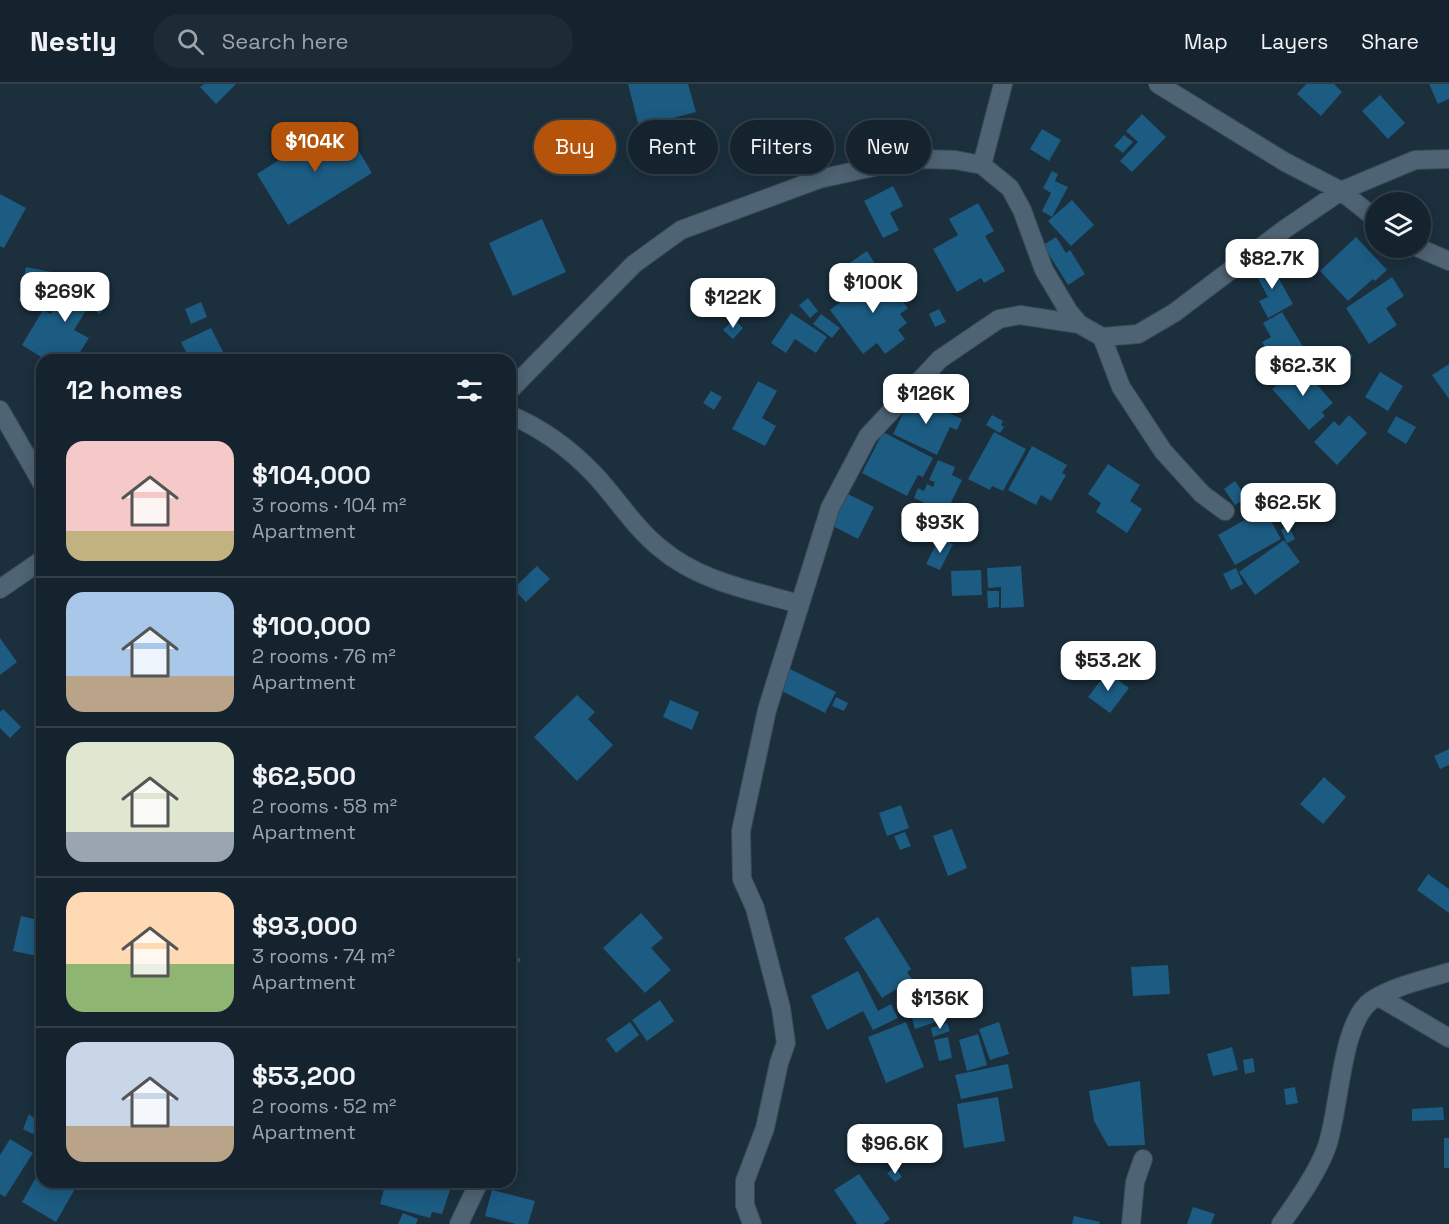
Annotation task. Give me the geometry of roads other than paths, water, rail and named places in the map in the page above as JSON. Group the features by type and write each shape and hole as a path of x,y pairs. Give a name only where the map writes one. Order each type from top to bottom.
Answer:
{"street":[{"path":"982,165 1003,84"},
{"path":"1158,84 1285,162 1341,191 1365,210"},
{"path":"516,384 634,264 681,230 746,203 819,179 878,166 925,159 955,160 982,165 1010,188 1022,210 1044,270 1079,324"},
{"path":"752,1224 745,1205 745,1181 765,1128 778,1063 786,1043 781,1008 755,908 742,879 741,831 766,710 830,508 868,436 940,359 999,319 1020,315 1079,324 1102,337 1138,334 1174,313 1285,229 1341,191 1415,160 1449,159"},
{"path":"1431,253 1449,261"},
{"path":"1102,337 1121,387 1163,451 1202,494 1225,511"},
{"path":"0,410 36,473"},
{"path":"516,418 543,432 567,449 593,473 638,528 660,549 692,571 721,583 800,604"},
{"path":"0,589 36,564"},
{"path":"1281,1224 1326,1150 1337,1111 1343,1056 1370,1002 1449,972"},
{"path":"1379,997 1449,1038"},
{"path":"1131,1224 1135,1182 1143,1159"},
{"path":"459,1224 476,1188"}]}
